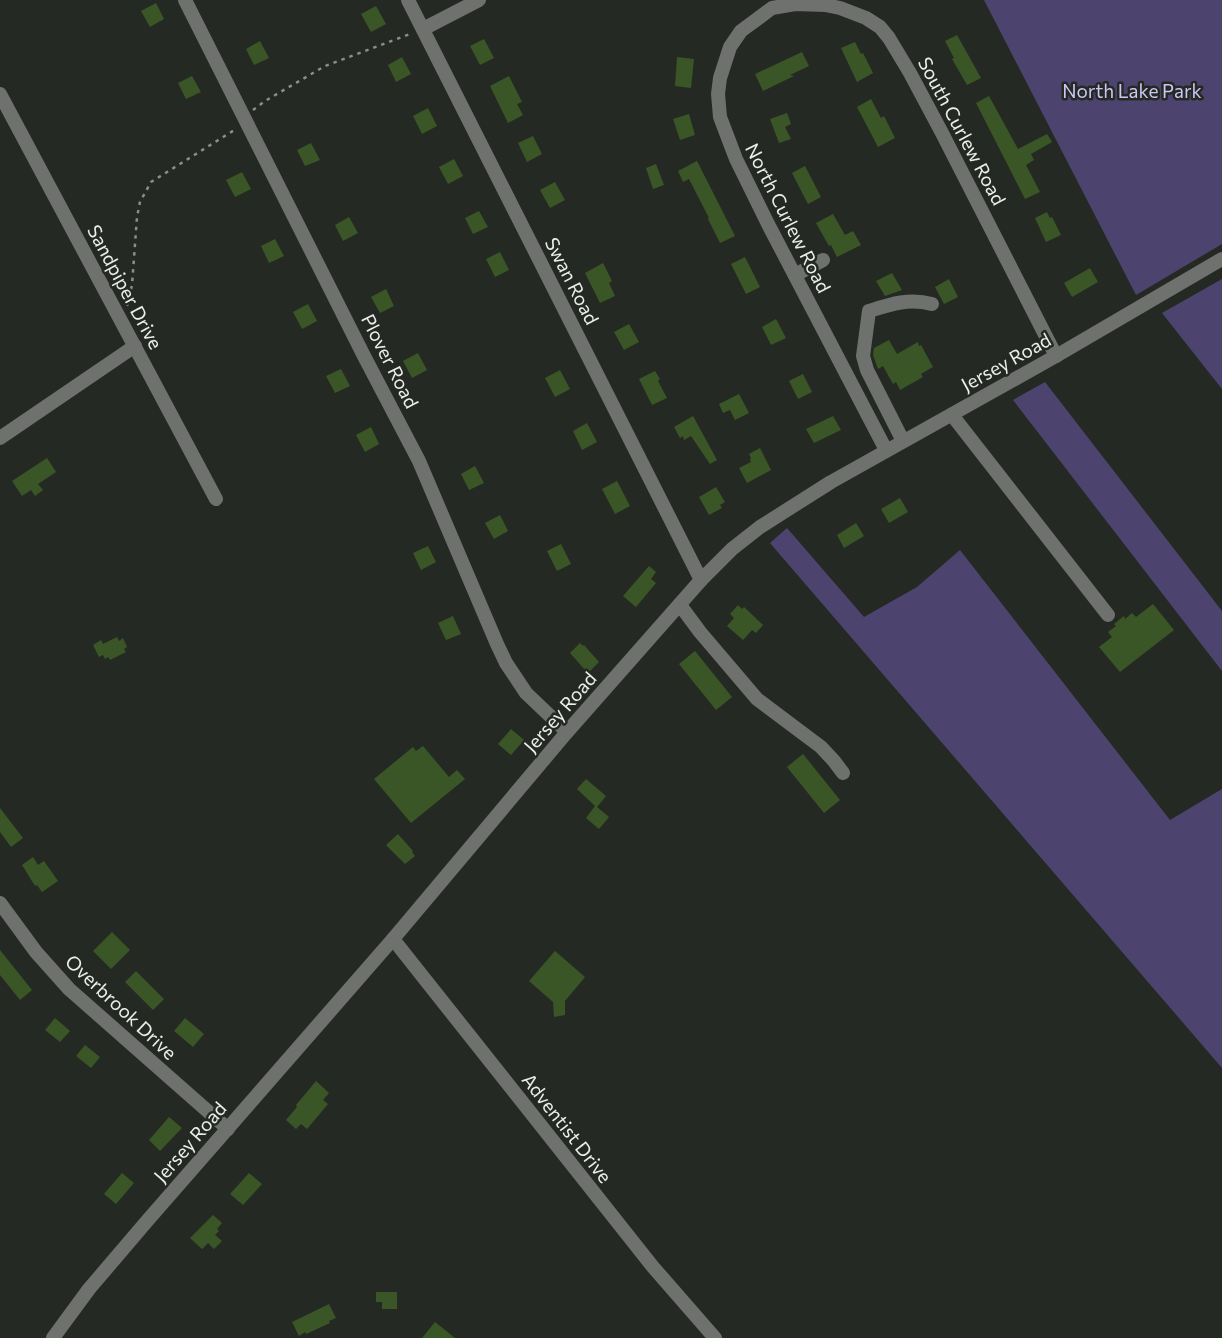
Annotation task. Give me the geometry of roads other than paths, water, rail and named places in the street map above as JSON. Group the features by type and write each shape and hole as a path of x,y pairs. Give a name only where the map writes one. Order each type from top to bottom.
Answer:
{"street":[{"name":"Plover Road","path":"185,0 419,461 496,644 526,693 567,732"},
{"name":"Swan Road","path":"408,0 701,580"},
{"path":"423,29 479,0"},
{"name":"North Curlew Road","path":"770,4 741,31 730,47 719,86 720,117 736,159 886,450"},
{"name":"South Curlew Road","path":"770,4 825,5 840,8 866,18 880,27 889,38 929,109 1056,356"},
{"name":"Sandpiper Drive","path":"0,93 216,499"},
{"name":"Jersey Road","path":"53,1338 89,1289 393,939 567,732 701,580 732,549 760,527 831,482 1222,259"},
{"path":"794,275 823,260"},
{"path":"903,441 867,370 863,356 869,311 899,301 932,304"},
{"path":"0,438 135,346"},
{"path":"952,415 1108,615"},
{"path":"680,605 757,699 821,747 843,773"},
{"name":"Overbrook Drive","path":"0,903 36,952 69,989 228,1129"},
{"name":"Adventist Drive","path":"393,939 653,1266 715,1338"}],"park label":[{"name":"North Lake Park","path":"1132,91"}]}
